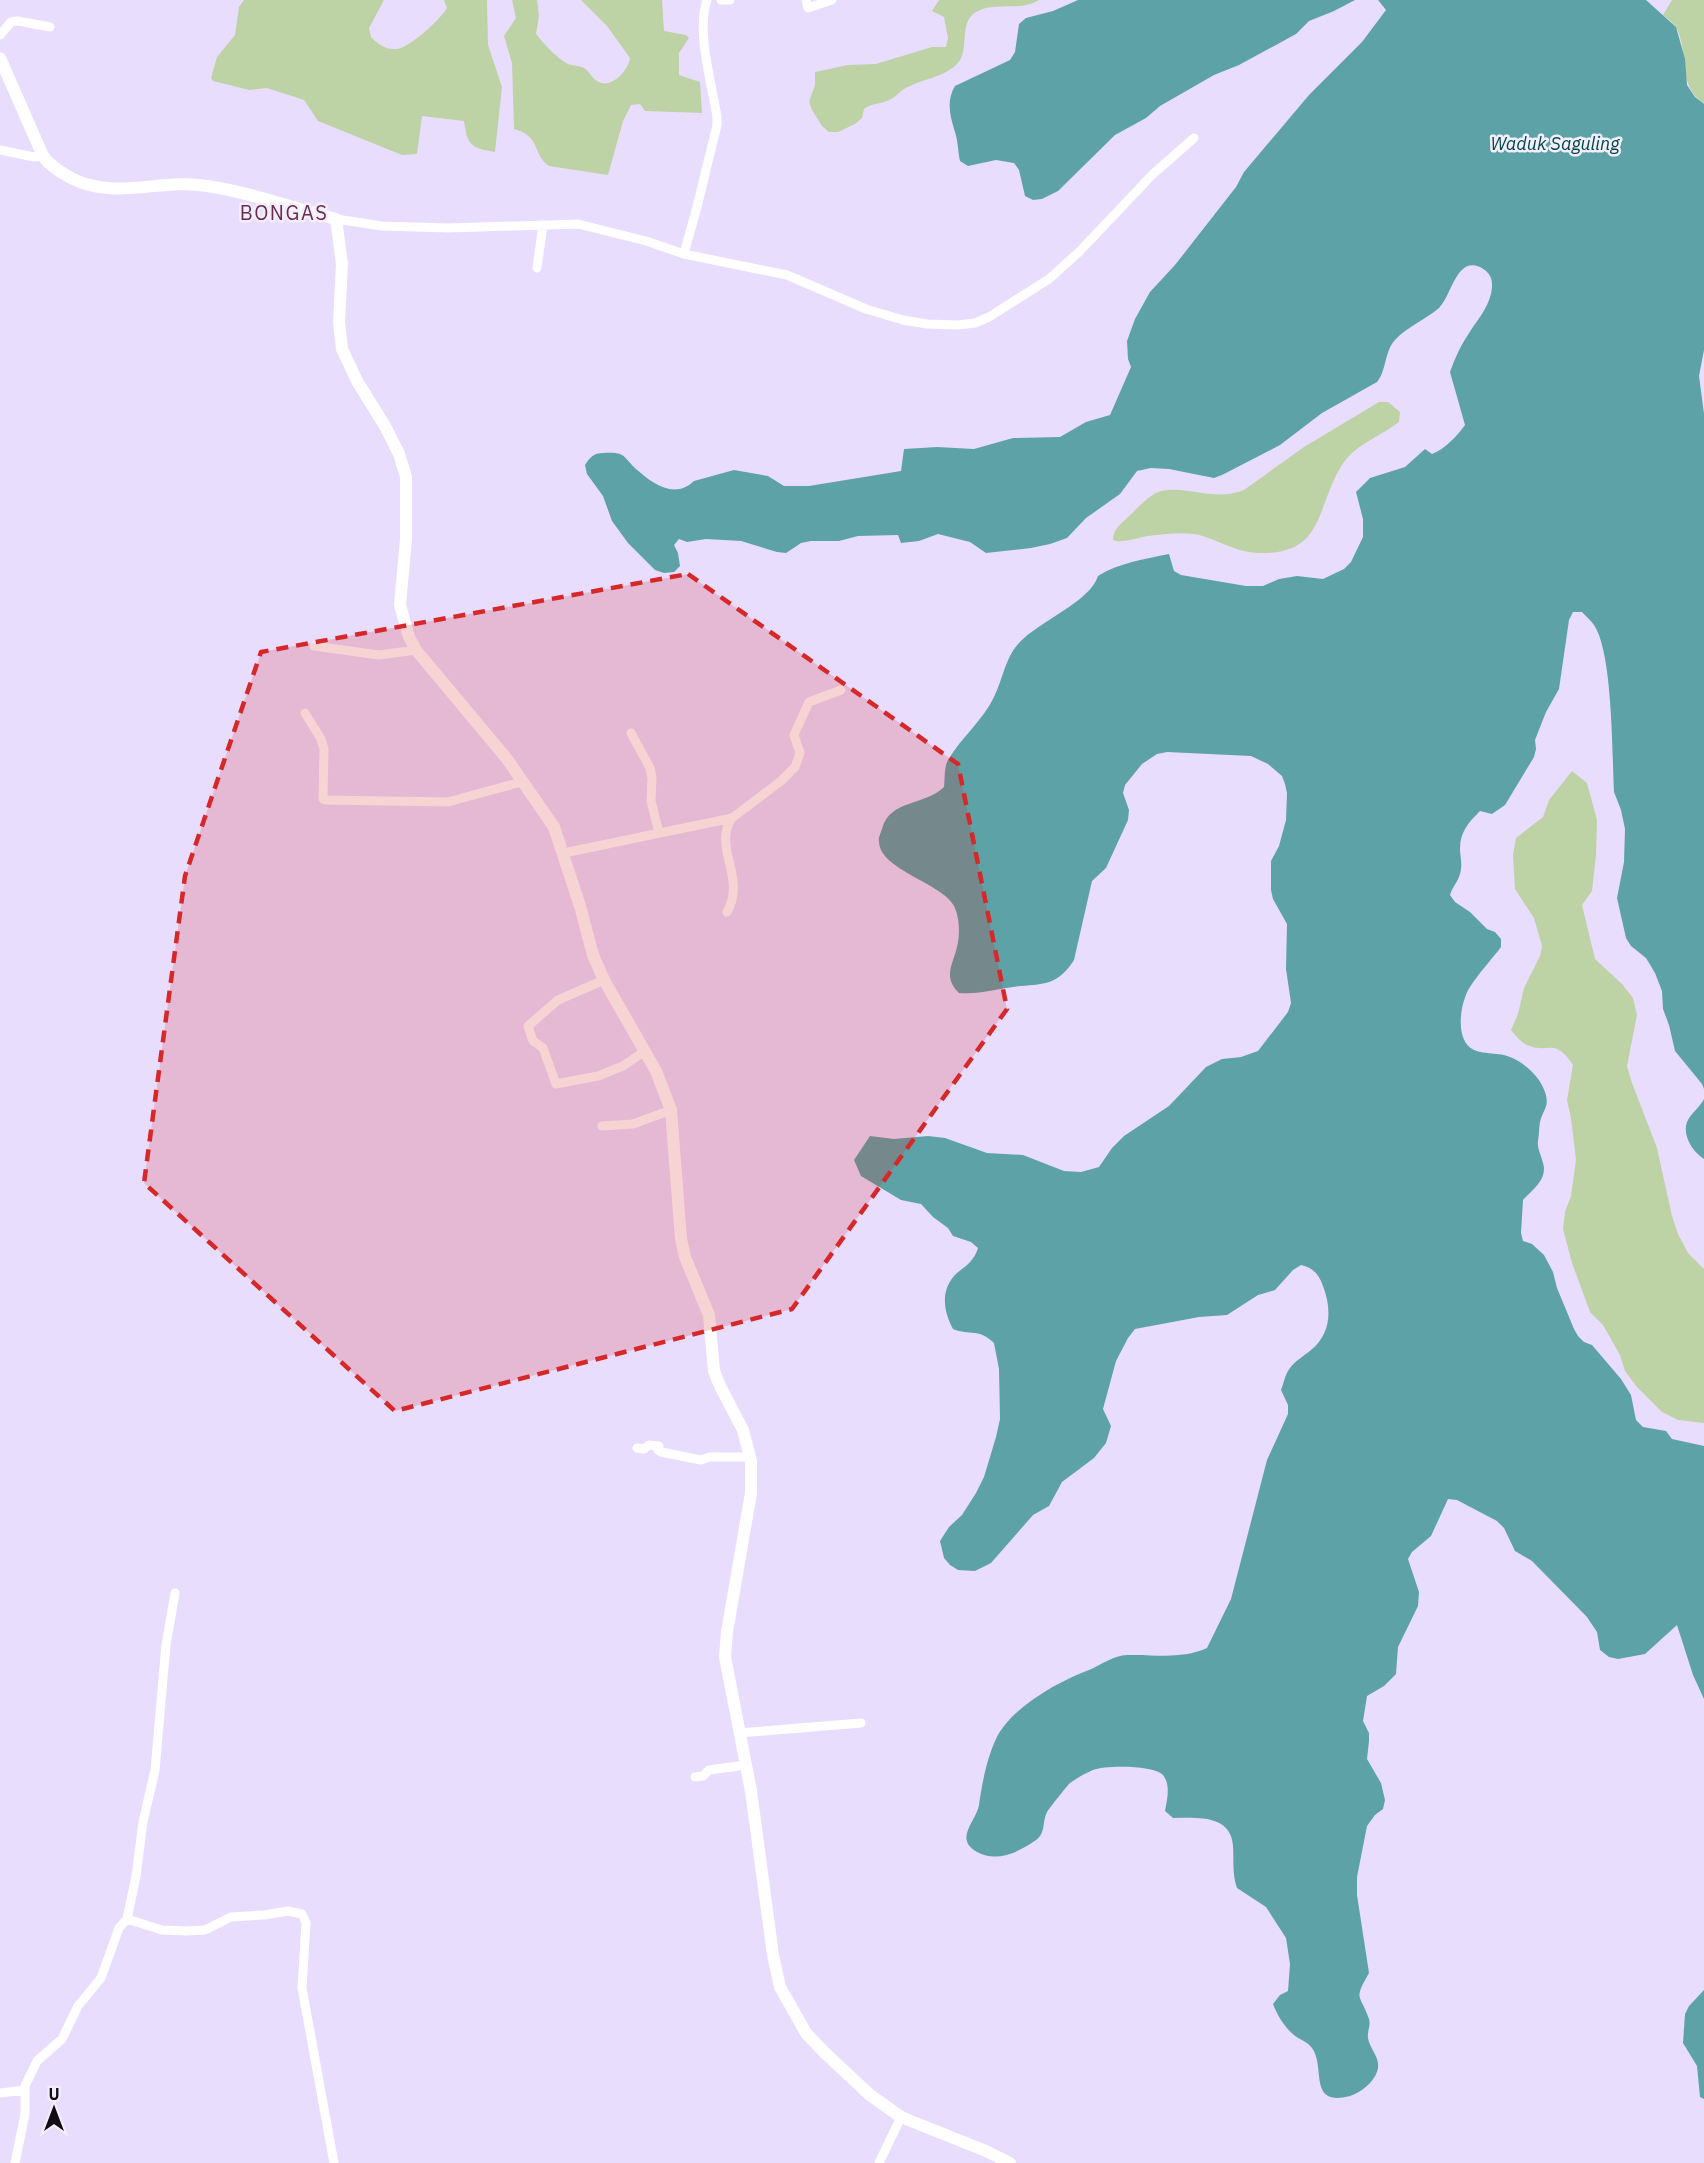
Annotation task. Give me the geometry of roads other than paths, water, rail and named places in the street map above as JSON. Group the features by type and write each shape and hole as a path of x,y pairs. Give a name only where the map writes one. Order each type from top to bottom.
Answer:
{"main road":[{"path":"0,58 43,156 47,162 62,173 92,186 119,190 173,184 203,185 336,219 342,264 339,331 342,349 357,381 390,435 406,477 406,539 400,605 409,637 416,650 507,759 554,827 564,853 593,955 604,980 645,1051 671,1110 681,1239 709,1315 714,1371 743,1430 750,1457 752,1493 727,1632 725,1657 758,1836 773,1955 785,1997 806,2032 870,2095 901,2117 975,2146 1010,2163"}],"street":[{"path":"684,254 717,125 705,47 703,19 707,0"},
{"path":"721,0 730,0"},
{"path":"806,0 808,8 832,0"},
{"path":"0,35 11,22 18,21 50,27"},
{"path":"336,219 430,228 578,224 646,241 684,254 787,275 866,309 903,320 927,324 958,325 975,323 989,317 1049,279 1079,252 1153,174 1194,138"},
{"path":"0,150 34,157 43,156"},
{"path":"537,268 543,225"},
{"path":"314,646 379,655 416,650"},
{"path":"564,853 732,818 782,781 795,767 800,753 794,735 809,702 841,690"},
{"path":"306,713 321,738 324,749 323,799 325,800 448,802 521,782"},
{"path":"631,733 650,768 651,801 659,833"},
{"path":"727,912 731,904 734,879 725,838 732,818"},
{"path":"604,980 558,1000 528,1026 533,1041 543,1047 556,1084 598,1076 628,1063 645,1051"},
{"path":"602,1125 633,1124 671,1110"},
{"path":"637,1448 644,1449 649,1445 658,1446 661,1452 701,1460 710,1457 750,1457"},
{"path":"15,2163 25,2114 25,2090 37,2061 62,2039 78,2006 101,1978 119,1929 127,1919 136,1876 143,1822 155,1770 166,1645 175,1593"},
{"path":"740,1733 861,1723"},
{"path":"695,1777 703,1776 710,1770 746,1766"},
{"path":"127,1919 162,1930 186,1931 205,1930 231,1917 296,1911 305,1918 302,1988 334,2163"},
{"path":"0,2093 25,2090"},
{"path":"879,2163 901,2117"}],"water":[{"path":"1078,0 1355,0 1309,21 1296,34 1239,65 1214,75 1160,106 1146,118 1115,135 1058,191 1042,199 1033,200 1025,196 1019,170 1014,163 996,160 968,166 960,161 950,114 952,92 955,86 1010,60 1015,52 1019,24 1026,18 1053,11"},
{"name":"Waduk Saguling","path":"1378,0 1646,0 1676,27 1685,59 1687,85 1695,97 1704,104 1704,350 1699,376 1704,414 1704,1089 1675,1051 1663,1009 1662,991 1655,973 1646,958 1631,946 1626,938 1617,898 1624,862 1625,829 1614,792 1608,680 1600,639 1594,625 1582,612 1573,612 1569,620 1559,689 1546,712 1535,740 1534,757 1505,805 1492,814 1480,811 1465,828 1460,843 1460,873 1450,895 1455,902 1501,939 1501,947 1466,994 1461,1021 1464,1038 1474,1050 1506,1055 1521,1063 1540,1081 1546,1097 1538,1144 1544,1169 1542,1179 1523,1200 1521,1233 1523,1241 1532,1244 1544,1255 1553,1272 1574,1329 1584,1342 1592,1345 1621,1379 1631,1395 1636,1420 1643,1427 1666,1431 1672,1439 1704,1446 1704,1699 1693,1675 1677,1625 1645,1654 1618,1659 1609,1657 1600,1650 1597,1632 1587,1617 1532,1561 1515,1551 1504,1528 1497,1521 1457,1500 1448,1499 1431,1536 1412,1552 1408,1559 1419,1592 1418,1606 1398,1647 1396,1674 1384,1686 1367,1696 1363,1721 1369,1733 1367,1759 1381,1783 1385,1800 1383,1809 1367,1826 1357,1877 1357,1895 1369,1973 1361,1988 1360,1997 1369,2019 1368,2038 1378,2067 1372,2080 1362,2090 1350,2096 1337,2098 1328,2096 1323,2091 1316,2056 1312,2048 1287,2029 1273,2004 1280,1995 1288,1991 1290,1964 1286,1938 1266,1907 1237,1888 1233,1846 1226,1828 1219,1823 1202,1818 1173,1818 1165,1811 1168,1788 1163,1775 1150,1769 1129,1767 1093,1770 1069,1784 1048,1810 1043,1831 1039,1837 1022,1848 1008,1855 992,1856 977,1852 970,1847 967,1841 968,1829 979,1805 985,1771 996,1739 1012,1717 1024,1706 1050,1688 1117,1657 1187,1654 1207,1648 1231,1599 1267,1460 1288,1414 1288,1405 1281,1390 1288,1370 1318,1344 1326,1329 1328,1303 1320,1278 1313,1270 1301,1265 1293,1270 1275,1290 1258,1295 1227,1315 1199,1317 1135,1329 1116,1361 1103,1409 1111,1426 1106,1443 1094,1458 1062,1482 1049,1506 1033,1515 991,1563 975,1571 958,1570 944,1558 940,1541 949,1527 962,1515 984,1477 1000,1419 999,1369 994,1343 984,1335 953,1329 945,1307 948,1286 957,1273 972,1260 978,1248 971,1242 953,1236 948,1228 921,1204 901,1200 861,1176 854,1160 870,1136 894,1139 928,1136 945,1138 987,1153 1023,1155 1064,1171 1081,1172 1099,1167 1112,1148 1124,1136 1169,1106 1206,1067 1222,1059 1241,1057 1258,1051 1288,1012 1291,1003 1286,969 1287,924 1273,899 1271,890 1271,861 1279,846 1286,820 1285,784 1282,776 1268,764 1251,756 1167,752 1157,754 1142,764 1125,785 1123,793 1129,810 1128,820 1106,868 1092,881 1072,963 1063,974 1050,982 982,992 959,993 951,981 951,969 959,933 954,906 937,890 889,861 882,852 879,839 886,819 892,812 936,793 944,787 948,760 989,705 1014,649 1028,635 1075,603 1093,585 1098,576 1123,565 1169,554 1174,571 1181,575 1246,586 1263,586 1279,579 1297,576 1323,579 1344,569 1351,562 1363,537 1363,519 1356,492 1370,478 1405,467 1425,449 1432,454 1442,449 1465,425 1450,372 1456,356 1487,304 1492,290 1491,278 1480,267 1472,265 1465,267 1455,279 1439,308 1405,331 1391,345 1377,382 1322,413 1280,445 1214,478 1169,469 1151,468 1137,471 1120,494 1086,518 1067,538 1031,548 986,553 970,542 938,534 919,541 901,543 898,535 858,536 839,541 811,541 801,543 786,553 741,541 706,539 687,542 679,539 674,545 680,566 674,572 664,573 655,570 628,543 612,521 603,496 587,474 585,465 597,454 620,454 656,484 671,489 686,487 694,481 734,470 768,476 784,486 809,486 901,471 904,449 937,447 974,449 1013,438 1060,437 1086,422 1110,415 1131,367 1127,341 1135,319 1150,292 1175,265 1236,187 1244,172 1309,95 1362,42 1386,10"},
{"path":"1704,1099 1704,1159 1696,1152 1687,1138 1686,1127 1687,1122"},
{"path":"1704,1990 1704,2099 1700,2097 1697,2066 1683,2043 1685,2014 1689,2006"}],"district":[{"name":"BONGAS","path":"284,213"}]}
